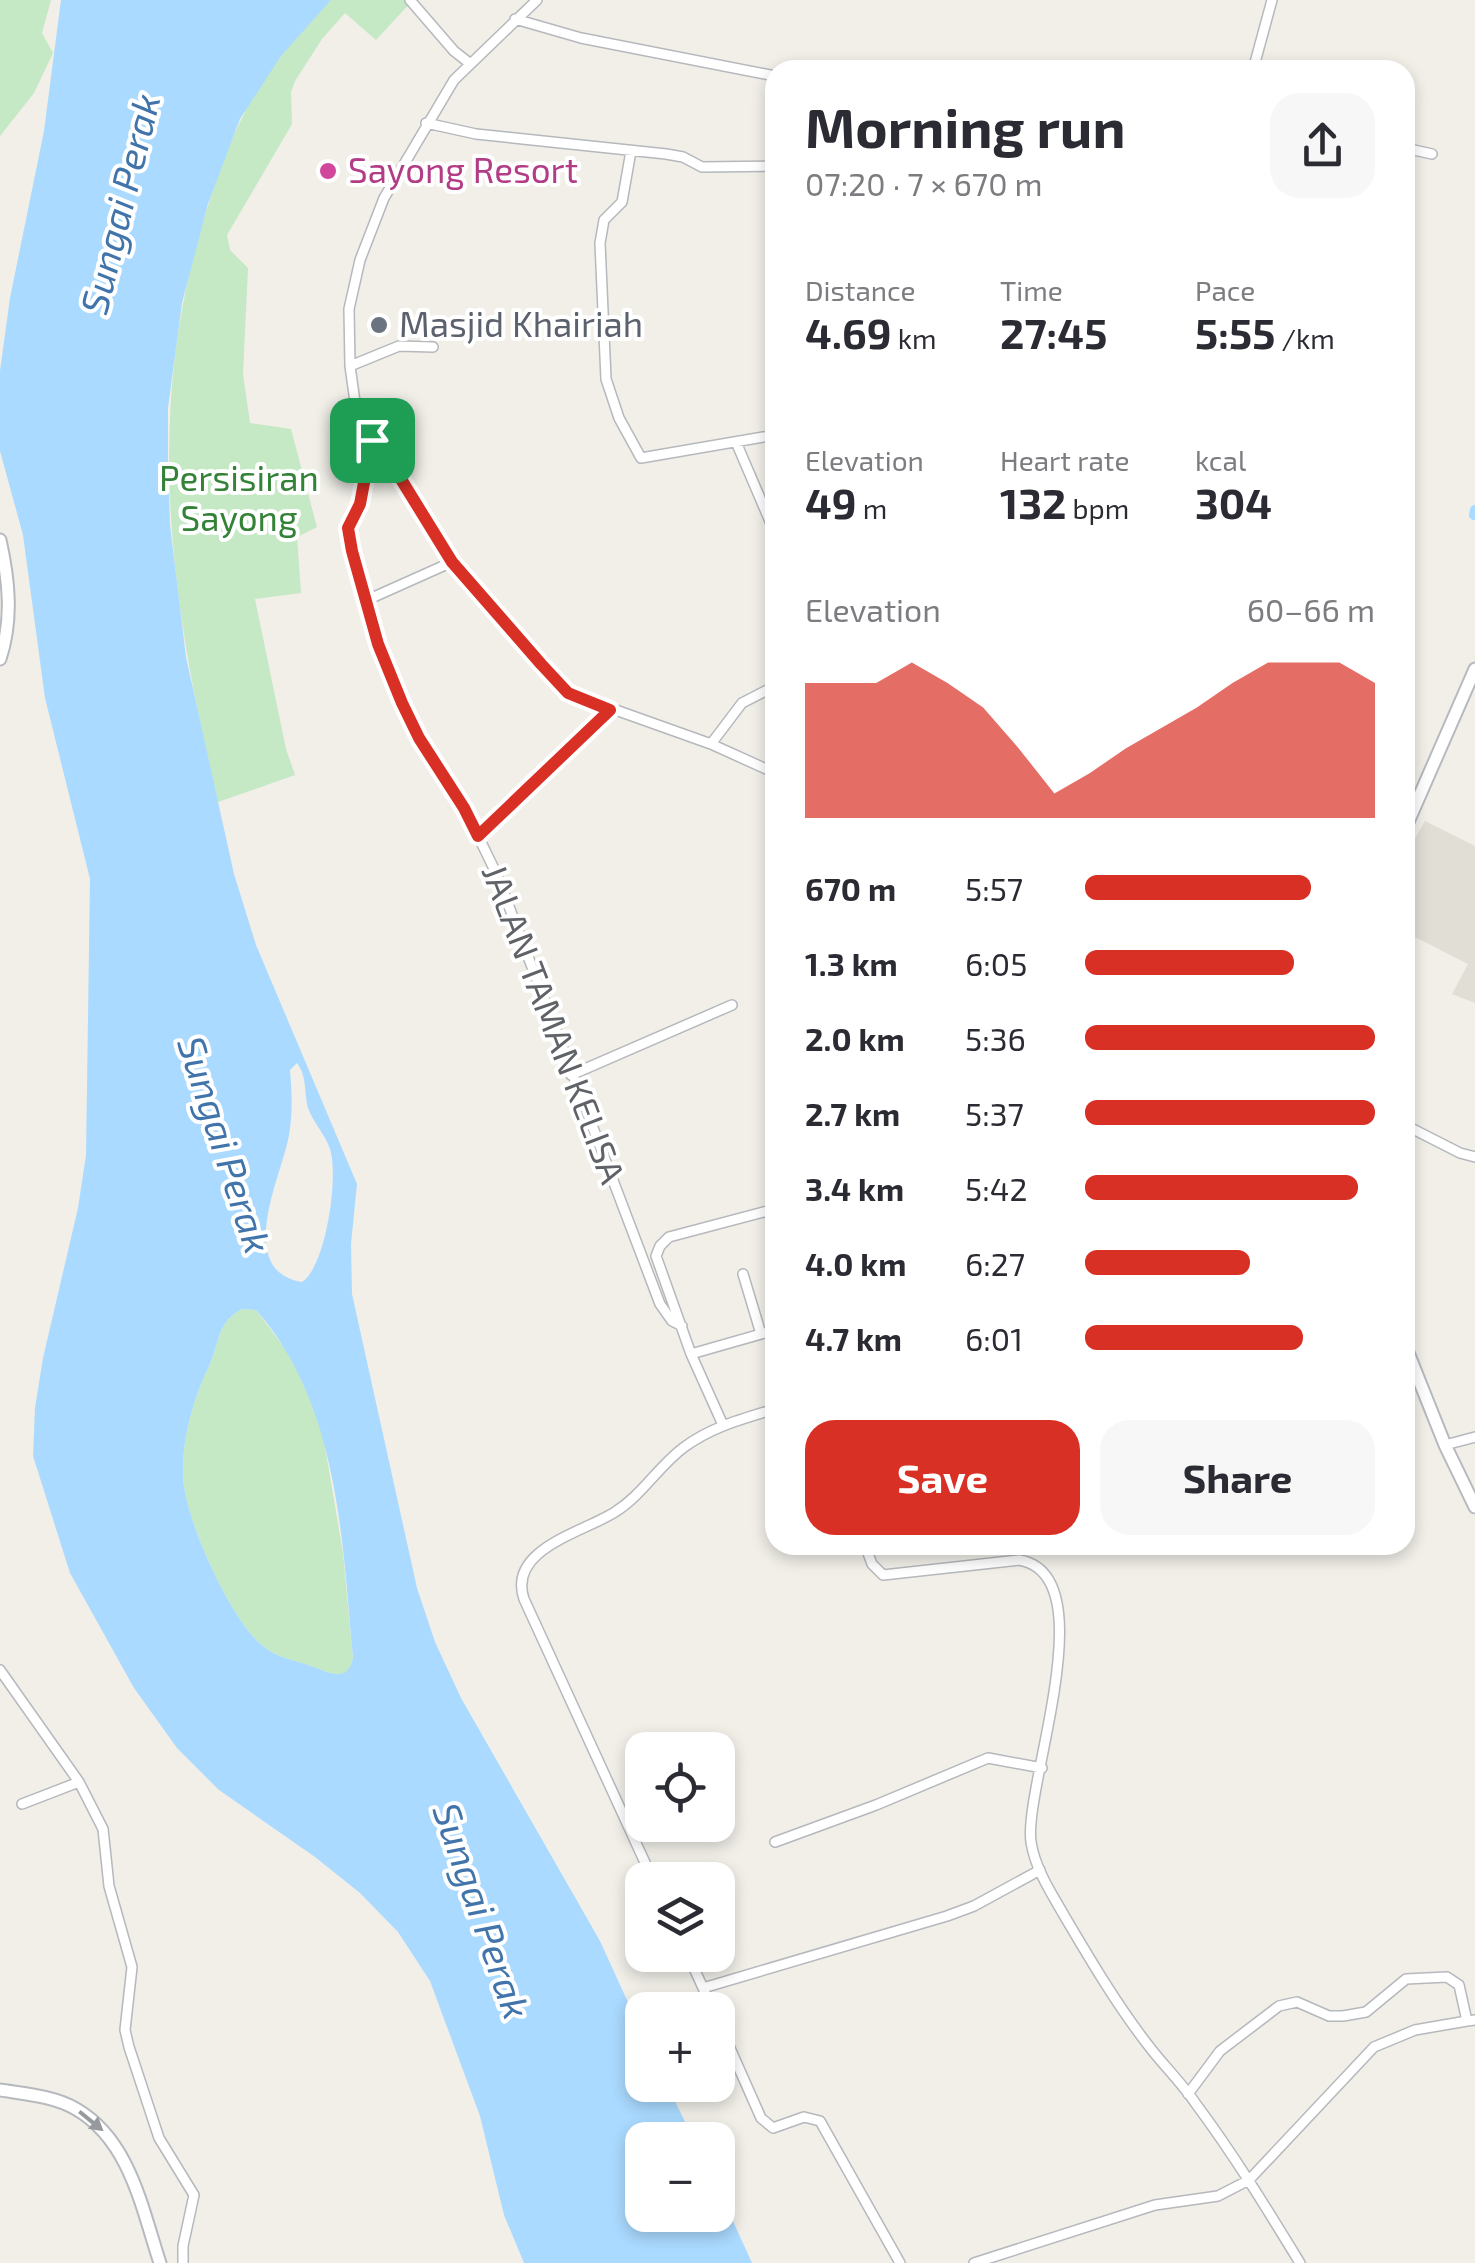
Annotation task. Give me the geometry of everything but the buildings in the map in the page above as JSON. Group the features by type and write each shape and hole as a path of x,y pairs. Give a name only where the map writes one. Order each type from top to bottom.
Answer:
{"street":[{"path":"410,0 454,52 468,62"},
{"path":"537,0 468,62 426,123 384,198 360,260 349,310 356,409 452,562 568,693 711,744 765,768"},
{"path":"1256,60 1272,0"},
{"path":"515,19 581,38 765,74"},
{"path":"426,123 476,134 683,157 702,166 765,166"},
{"path":"1415,150 1432,154"},
{"path":"631,151 622,202 604,220 600,242 606,379 619,418 641,458 765,437"},
{"path":"350,366 399,346 433,348"},
{"name":"JALAN TAMAN KELISA","path":"372,440 360,504 348,528 378,644 411,720 497,875 660,1304 672,1321 682,1326"},
{"path":"736,442 765,510"},
{"path":"0,540 9,622 0,659"},
{"path":"367,600 452,562"},
{"path":"1415,807 1475,668"},
{"path":"711,744 742,704 765,691"},
{"path":"478,836 610,710"},
{"path":"571,1076 732,1005"},
{"path":"1415,1130 1475,1157"},
{"path":"723,1424 691,1354 656,1256 669,1237 765,1212"},
{"path":"743,1274 761,1334"},
{"path":"691,1354 765,1333"},
{"path":"1415,1370 1475,1507"},
{"path":"645,1862 524,1600 521,1577 537,1554 630,1501 682,1449 723,1424 765,1412"},
{"path":"1445,1445 1475,1437"},
{"path":"869,1555 883,1576 1018,1560 1032,1562 1047,1575 1056,1600 1058,1635 1050,1726 1030,1826 1040,1870 1089,1959 1146,2044 1188,2094 1248,2180 1300,2263"},
{"path":"0,1670 79,1782 103,1829 109,1886 132,1967 125,2030 128,2047 159,2138 194,2194 183,2263"},
{"path":"775,1842 988,1758 1042,1768"},
{"path":"22,1804 79,1782"},
{"path":"703,1988 947,1916 974,1906 1040,1870"},
{"path":"696,1972 705,1992"},
{"path":"974,2263 1156,2205 1180,2199 1206,2200 1248,2180 1374,2047 1414,2030 1471,2020 1459,1985 1447,1977 1406,1979 1366,2012 1343,2016 1328,2016 1291,2002 1279,2006 1220,2051 1188,2094"},
{"path":"735,2059 761,2118 772,2128 804,2117 820,2121 900,2263"},
{"path":"0,2090 56,2100 75,2108 104,2132 126,2166 160,2263"}],"shaded area":[{"path":"1425,821 1475,846 1475,1003 1452,994 1468,964 1415,937 1415,838"}],"green space":[{"path":"0,0 51,0 42,33 53,53 34,93 0,136"},
{"name":"Persisiran Sayong","path":"331,0 413,0 376,40 345,13 322,39 291,92 292,124 227,235 230,250 248,268 243,374 250,423 291,429 317,527 297,537 301,593 255,599 286,749 295,775 218,802 188,658 171,516 173,373 183,301 201,229 232,139 266,76"},
{"path":"242,1309 256,1310 297,1365 321,1423 343,1553 353,1659 345,1673 331,1673 276,1654 250,1633 223,1592 191,1516 183,1476 190,1419 223,1327"}],"water":[{"name":"Sungai Perak","path":"61,0 331,0 281,56 240,119 208,204 182,303 168,408 168,460 170,525 186,657 234,874 256,945 357,1184 351,1244 352,1294 417,1588 435,1642 461,1698 600,1941 625,1996 625,2102 675,2102 685,2122 625,2122 625,2232 735,2232 735,2226 752,2263 524,2263 504,2215 480,2116 430,1981 398,1932 360,1893 219,1790 177,1748 134,1688 70,1573 33,1456 43,1358 78,1208 86,1155 90,879 45,698 23,535 0,451 0,371 10,298 44,131","holes":["297,1063 308,1108 330,1149 333,1179 324,1240 318,1259 302,1282 282,1274 270,1261 266,1242 271,1199 290,1131 290,1070","242,1309 256,1310 284,1347 305,1387 332,1475 353,1658 345,1673 331,1673 276,1654 250,1633 211,1567 185,1494 184,1447 190,1419 223,1326"]}],"waterway":[{"path":"1474,515 1475,510"}],"place":[{"name":"Sayong Resort","path":"328,171"},
{"name":"Masjid Khairiah","path":"379,325"}],"route":[{"path":"372,440 452,562 541,664 568,693 610,710 478,836 402,703 378,644 352,551 348,528 360,504 372,440"}]}
